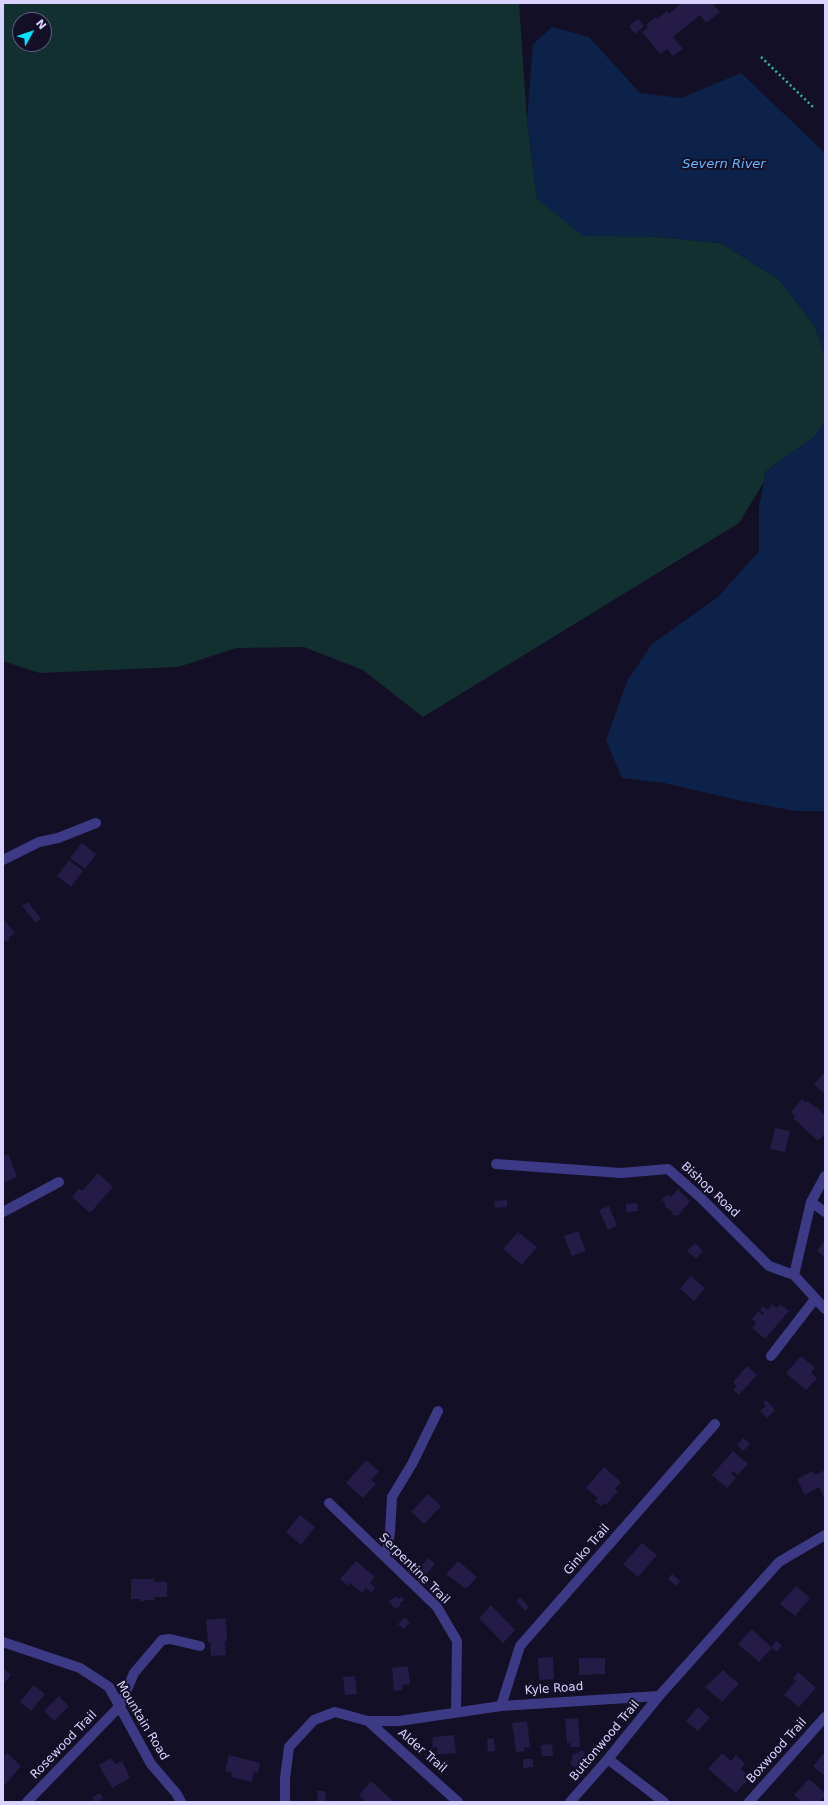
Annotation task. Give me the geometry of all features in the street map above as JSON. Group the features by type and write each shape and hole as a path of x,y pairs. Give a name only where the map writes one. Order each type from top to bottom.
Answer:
{"street":[{"path":"3,860 39,842 58,838 96,823"},
{"name":"Bishop Road","path":"496,1164 621,1173 668,1169 701,1198 769,1266 794,1276"},
{"path":"825,1176 811,1202 794,1276 825,1309"},
{"path":"3,1212 59,1182"},
{"path":"811,1202 825,1212"},
{"path":"771,1356 816,1299"},
{"path":"386,1558 390,1532 392,1497 412,1464 438,1411"},
{"name":"Ginko Trail","path":"501,1706 520,1646 715,1424"},
{"name":"Serpentine Trail","path":"329,1503 437,1607 457,1641 456,1712"},
{"path":"659,1696 779,1562 825,1535"},
{"path":"120,1706 134,1673 162,1640 170,1639 200,1646"},
{"name":"Mountain Road","path":"3,1642 80,1668 109,1687 152,1764 176,1793 181,1802"},
{"name":"Kyle Road","path":"285,1802 285,1778 289,1747 314,1720 335,1712 368,1721 399,1721 501,1706 659,1696"},
{"name":"Buttonwood Trail","path":"570,1802 608,1759 659,1696"},
{"name":"Rosewood Trail","path":"28,1802 120,1706"},
{"name":"Boxwood Trail","path":"749,1802 825,1717"},
{"name":"Alder Trail","path":"368,1721 458,1802"},
{"path":"608,1759 664,1802"}],"path":[{"path":"761,57 813,107"}],"green space":[{"path":"3,3 519,3 527,120 537,199 657,237 721,243 779,280 815,326 825,356 825,421 815,436 766,471 764,482 739,523 423,717 363,670 304,647 236,648 178,667 40,673 3,661"}],"water":[{"name":"Severn River","path":"552,27 589,37 640,93 681,98 741,73 825,153 825,356 815,326 779,280 721,243 657,237 583,236 537,199 527,120 533,44"},
{"path":"825,421 825,811 795,811 742,801 664,783 622,778 606,740 627,681 652,644 718,597 759,551 759,507 766,471 815,436"}],"building":[{"path":"681,3 716,3 714,5 720,12 706,23 700,15 673,37 683,49 673,56 667,49 660,54 642,32 648,28 646,25 656,17 657,19 667,11 669,14"},
{"path":"638,19 644,26 635,34 629,26"},
{"path":"82,843 96,854 85,869 70,858"},
{"path":"69,860 83,871 71,887 57,876"},
{"path":"28,902 41,919 36,923 22,906"},
{"path":"3,919 15,933 8,938 10,940 7,942 5,940 3,942"},
{"path":"825,1071 825,1094 814,1085"},
{"path":"802,1099 806,1102 808,1101 816,1108 817,1107 825,1116 825,1133 818,1141 793,1118 795,1116 791,1112"},
{"path":"775,1128 790,1131 785,1152 770,1149"},
{"path":"8,1154 17,1177 3,1183 3,1156"},
{"path":"98,1173 113,1187 90,1213 72,1197 79,1189 82,1191"},
{"path":"678,1189 690,1201 678,1216 675,1216 672,1214 673,1212 664,1206 666,1204 662,1200 667,1194 671,1197"},
{"path":"507,1200 507,1207 495,1208 494,1201"},
{"path":"637,1203 638,1211 626,1212 626,1204"},
{"path":"609,1206 617,1226 608,1230 599,1210"},
{"path":"578,1231 586,1251 572,1256 564,1236"},
{"path":"518,1232 537,1247 522,1265 503,1249"},
{"path":"825,1240 825,1257 817,1251"},
{"path":"695,1243 703,1251 696,1259 687,1251"},
{"path":"691,1276 705,1288 694,1301 680,1289"},
{"path":"772,1304 777,1308 780,1304 789,1311 765,1339 752,1328 756,1323 752,1319 758,1311 763,1315 764,1313 760,1310 763,1306 768,1310"},
{"path":"801,1356 815,1368 811,1373 817,1378 806,1390 786,1373"},
{"path":"747,1366 757,1375 739,1395 733,1390 737,1386 733,1382"},
{"path":"766,1400 775,1410 767,1418 760,1411 766,1406 763,1403"},
{"path":"743,1438 750,1444 743,1451 737,1445"},
{"path":"733,1451 748,1464 738,1475 733,1471 731,1473 736,1478 727,1488 712,1475"},
{"path":"366,1460 379,1471 371,1480 376,1484 363,1498 346,1483"},
{"path":"604,1467 621,1482 615,1489 618,1491 606,1505 604,1503 601,1506 595,1501 598,1498 586,1488"},
{"path":"825,1470 825,1499 819,1487 805,1495 797,1479 813,1471 815,1475"},
{"path":"428,1494 441,1506 424,1524 411,1512"},
{"path":"300,1515 315,1527 301,1545 286,1532"},
{"path":"642,1543 657,1555 638,1577 623,1564"},
{"path":"428,1558 435,1564 422,1579 418,1575 424,1568 422,1566"},
{"path":"356,1561 375,1577 370,1583 376,1588 371,1592 366,1588 362,1593 350,1583 348,1586 340,1579"},
{"path":"458,1561 477,1577 466,1589 446,1574"},
{"path":"672,1574 680,1581 676,1586 668,1579"},
{"path":"131,1579 154,1579 154,1582 167,1582 167,1597 154,1597 154,1600 145,1600 140,1602 140,1599 131,1599"},
{"path":"796,1586 810,1598 795,1616 780,1604"},
{"path":"396,1596 398,1599 402,1596 404,1600 400,1603 401,1605 395,1609 389,1601"},
{"path":"520,1597 529,1607 525,1611 516,1601"},
{"path":"491,1605 515,1630 503,1643 479,1618"},
{"path":"405,1617 410,1623 403,1629 398,1624"},
{"path":"226,1618 226,1655 211,1656 206,1620"},
{"path":"752,1629 772,1648 759,1662 738,1644"},
{"path":"777,1641 782,1646 777,1652 771,1647"},
{"path":"553,1657 554,1679 539,1680 538,1658"},
{"path":"579,1658 605,1658 605,1674 579,1675"},
{"path":"408,1666 410,1684 402,1685 403,1690 394,1691 392,1668"},
{"path":"3,1668 11,1675 3,1684"},
{"path":"723,1670 739,1684 722,1702 705,1687"},
{"path":"798,1672 816,1688 799,1707 784,1695 796,1681 793,1678"},
{"path":"355,1676 357,1694 345,1695 343,1677"},
{"path":"34,1685 45,1694 31,1711 20,1702"},
{"path":"59,1696 69,1706 54,1721 44,1711"},
{"path":"698,1707 710,1718 698,1731 686,1721"},
{"path":"578,1718 580,1747 570,1747 570,1743 567,1743 565,1719"},
{"path":"527,1721 530,1747 524,1747 525,1751 516,1752 512,1723"},
{"path":"454,1735 456,1753 437,1755 437,1747 432,1748 433,1737"},
{"path":"494,1738 495,1751 488,1752 487,1739"},
{"path":"552,1744 553,1756 542,1756 541,1745"},
{"path":"583,1750 588,1764 577,1769 574,1766 572,1767 570,1762 573,1759 572,1755"},
{"path":"825,1752 825,1776 813,1766"},
{"path":"7,1753 21,1766 5,1785 3,1783 3,1758"},
{"path":"722,1753 731,1761 736,1755 745,1764 741,1769 750,1777 736,1793 708,1769"},
{"path":"229,1755 260,1763 258,1773 254,1772 252,1782 231,1777 232,1773 225,1771"},
{"path":"111,1758 115,1764 122,1761 130,1778 112,1788 99,1765"},
{"path":"523,1759 533,1759 533,1767 523,1768"},
{"path":"809,1779 825,1793 825,1796 820,1802 802,1802 794,1795"},
{"path":"371,1781 393,1801 366,1802 359,1795"},
{"path":"317,1791 325,1791 326,1802 318,1802"},
{"path":"100,1793 103,1798 95,1802 92,1797"}]}
